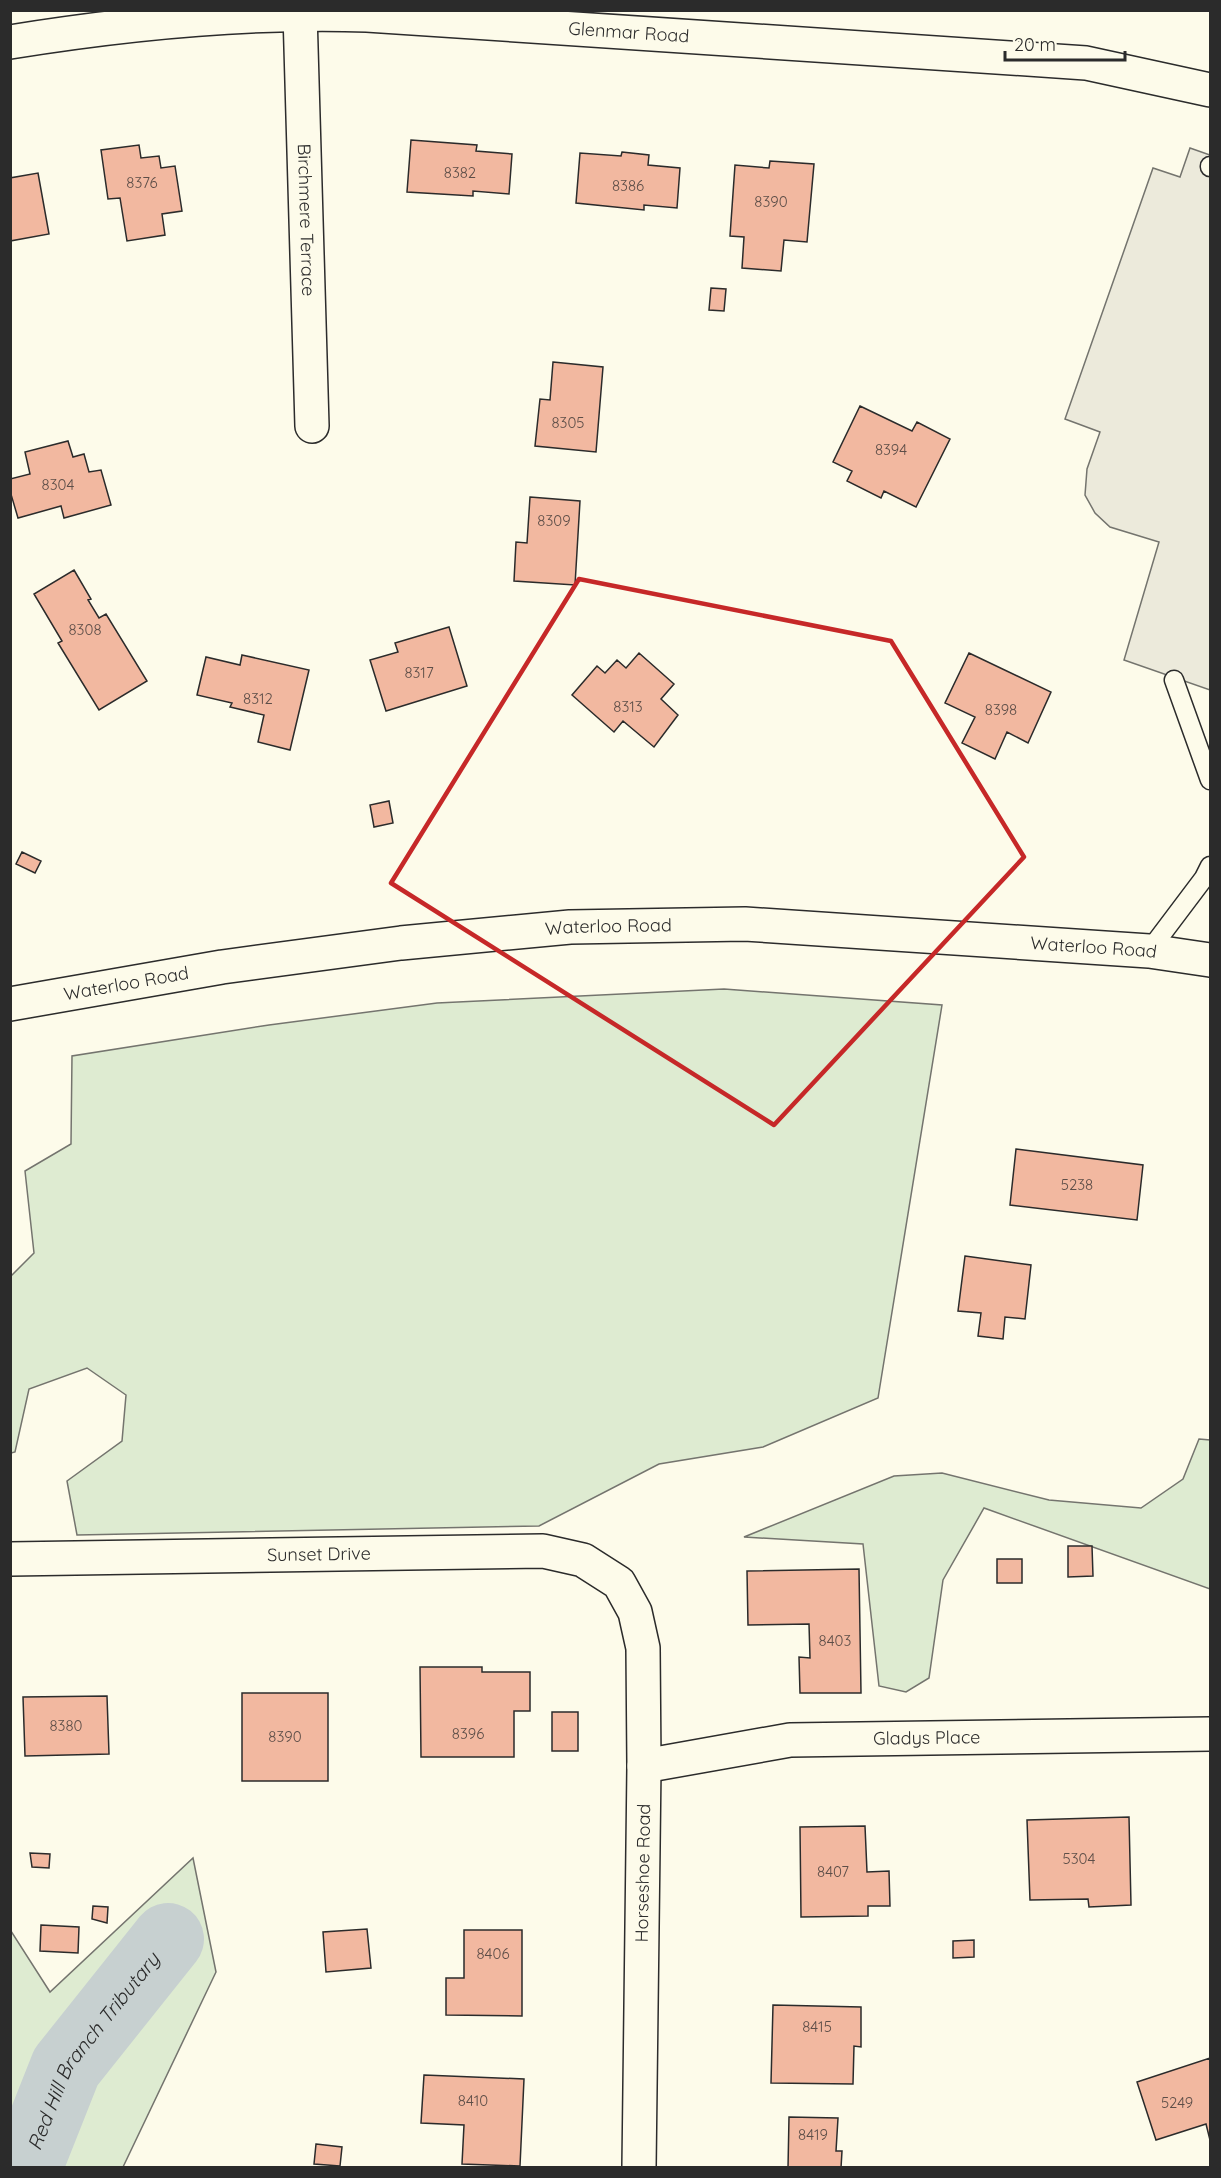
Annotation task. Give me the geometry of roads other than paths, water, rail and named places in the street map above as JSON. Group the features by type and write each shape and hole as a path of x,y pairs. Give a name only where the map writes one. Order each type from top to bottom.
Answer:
{"street":[{"name":"Glenmar Road","path":"10,42 57,34 222,17 300,13 378,15 1086,63 1210,90"},
{"name":"Birchmere Terrace","path":"300,13 312,426"},
{"name":"Waterloo Road","path":"10,1004 267,961 401,943 570,927 745,924 1149,951 1210,960"},
{"name":"Sunset Drive","path":"10,1559 543,1551 583,1560 619,1583"},
{"name":"Horseshoe Road","path":"619,1583 635,1612 643,1648 644,1766 639,2168"},
{"name":"Gladys Place","path":"644,1766 790,1740 1210,1734"}],"lane":[{"path":"1174,680 1210,780"},
{"path":"1149,951 1204,878 1210,866"}],"waterway":[{"name":"Red Hill Branch Tributary","path":"26,2168 66,2067 168,1939"}]}
